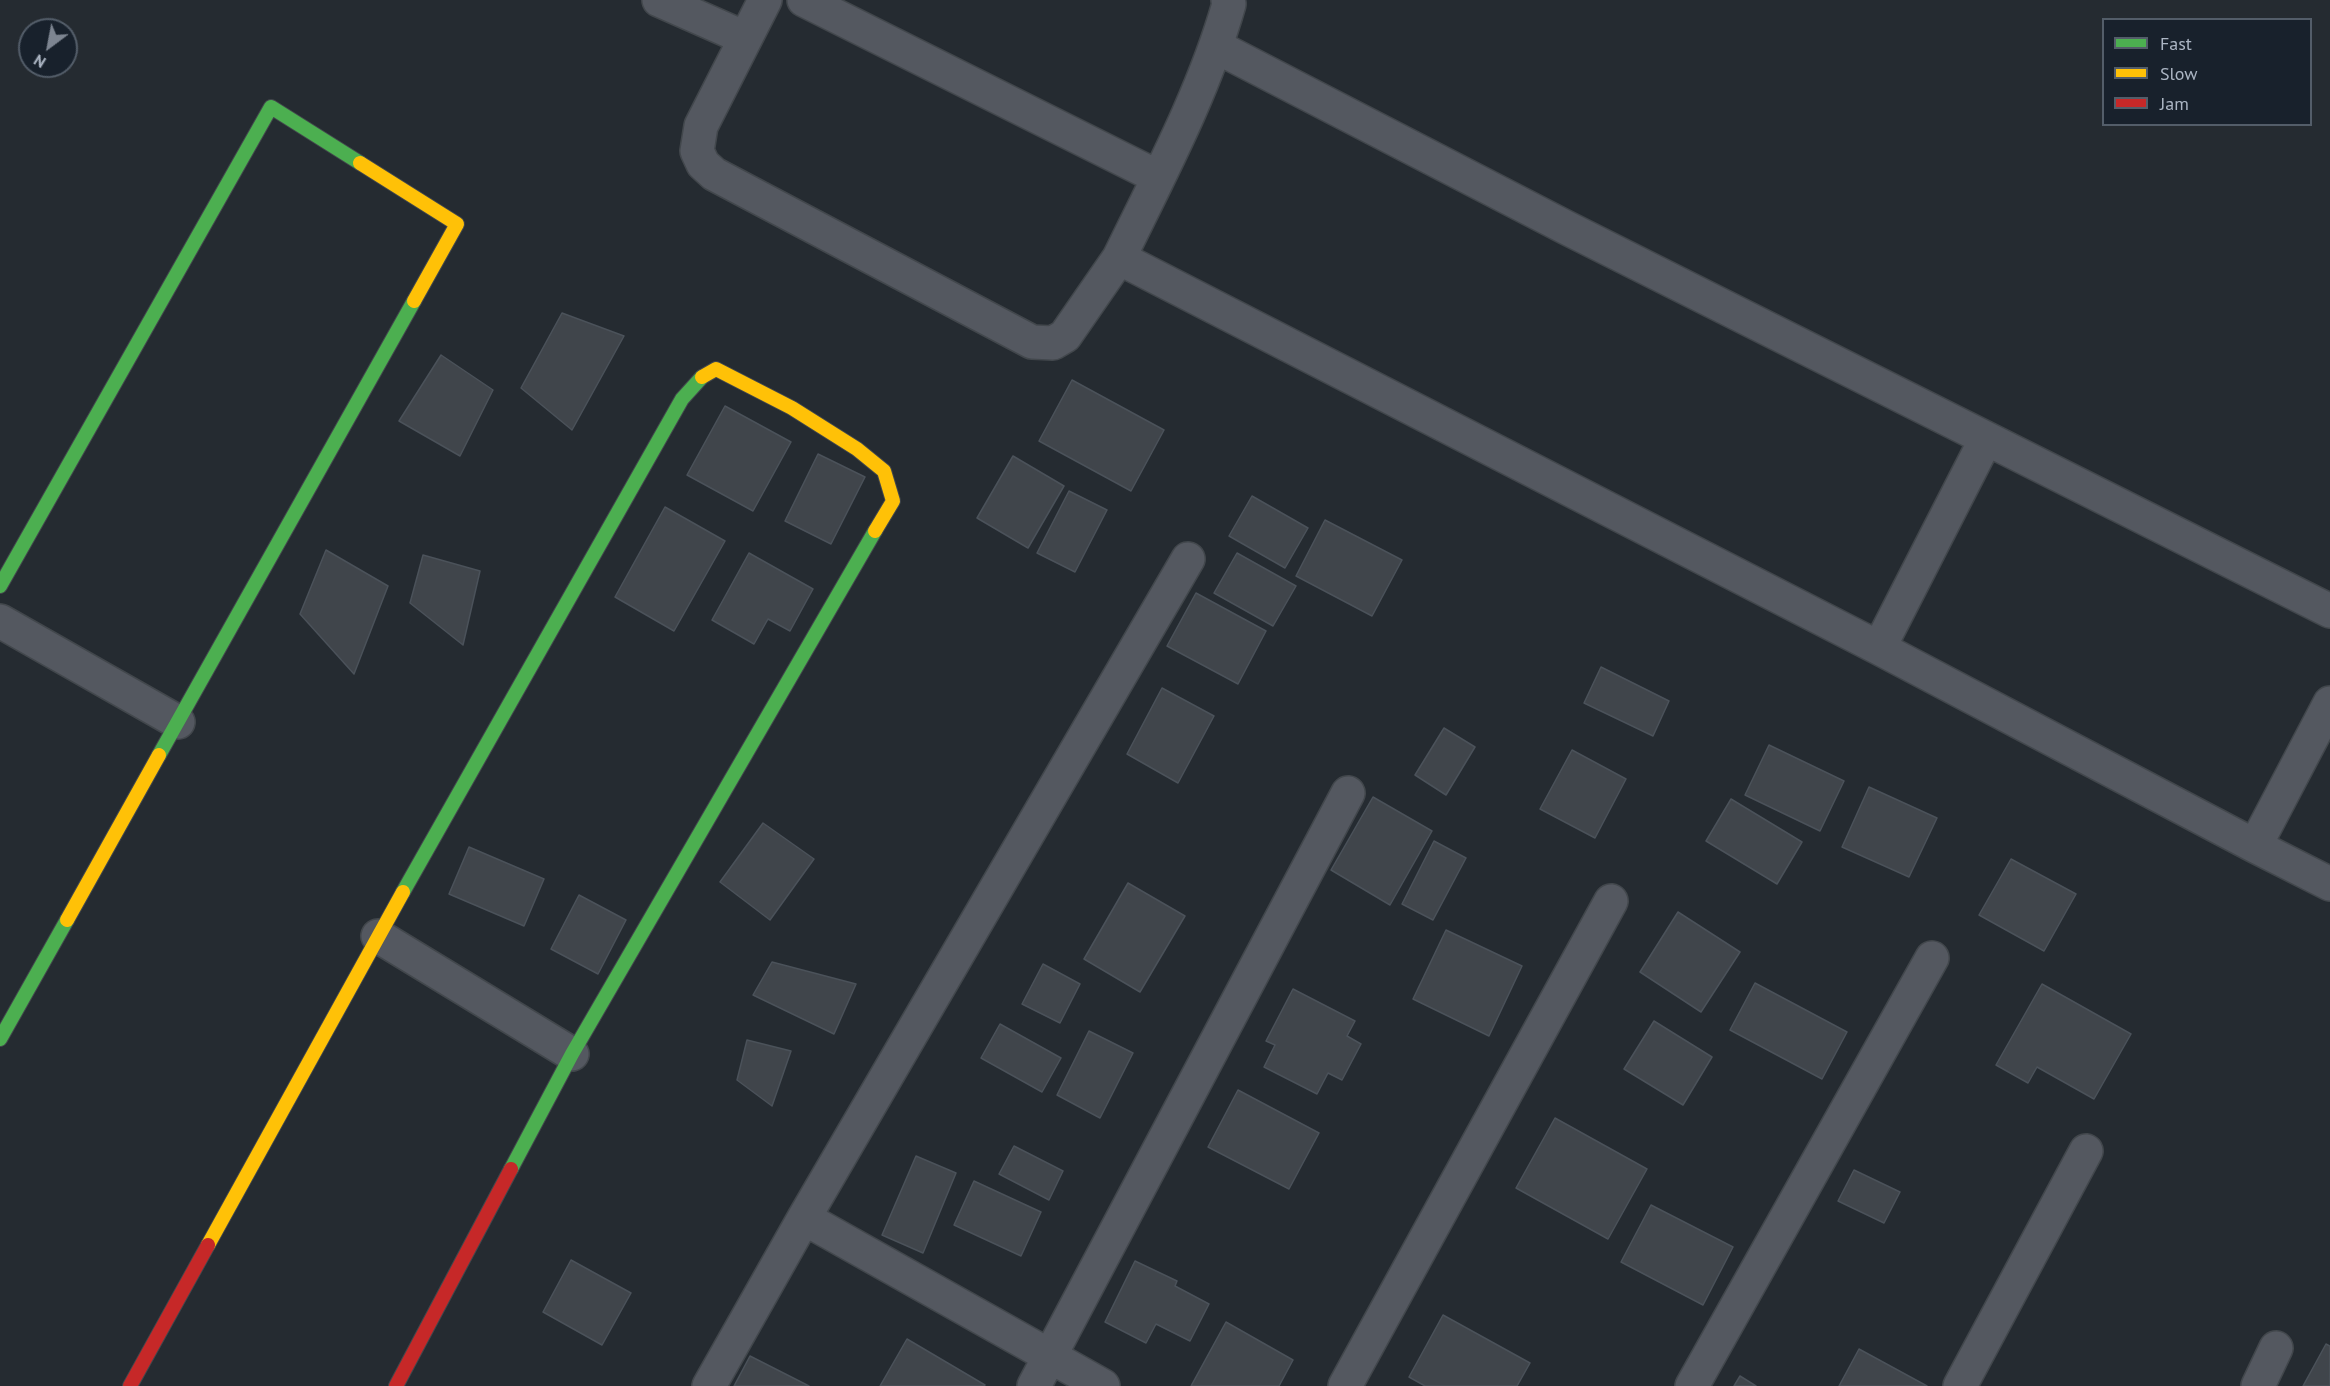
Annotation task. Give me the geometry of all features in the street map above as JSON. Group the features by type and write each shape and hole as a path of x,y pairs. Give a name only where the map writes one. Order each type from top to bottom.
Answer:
{"street":[{"path":"659,0 745,39"},
{"path":"765,0 701,126 697,151 703,164 714,174 1032,342 1053,344 1065,336 1119,258 1217,47 1229,4 1228,0"},
{"path":"804,0 1158,177"},
{"path":"1217,47 1567,228 2330,611"},
{"path":"0,586 271,107 457,224 0,1039"},
{"path":"1119,258 1879,648 2330,884"},
{"path":"130,1386 378,936 687,392 698,379 716,369 792,408 857,449 884,471 893,501 572,1054 396,1386"},
{"path":"1879,648 1986,439"},
{"path":"709,1386 804,1218 1188,559"},
{"path":"0,621 178,722"},
{"path":"2255,846 2330,703"},
{"path":"1034,1386 1348,793"},
{"path":"1345,1386 1611,901"},
{"path":"378,936 572,1054"},
{"path":"1692,1386 1932,958"},
{"path":"1960,1386 2086,1151"},
{"path":"804,1218 1103,1386"},
{"path":"2258,1386 2276,1348"}],"building":[{"path":"562,313 624,336 572,430 521,388"},
{"path":"441,355 493,390 460,456 399,421"},
{"path":"1072,380 1164,430 1131,491 1039,441"},
{"path":"725,406 791,442 753,511 687,475"},
{"path":"818,454 865,477 831,544 785,521"},
{"path":"1013,456 1064,486 1028,548 977,518"},
{"path":"1069,491 1107,510 1075,572 1037,553"},
{"path":"1252,496 1308,528 1285,568 1229,536"},
{"path":"665,507 725,541 674,631 615,597"},
{"path":"1325,520 1402,560 1372,616 1296,576"},
{"path":"326,550 388,586 354,674 300,614"},
{"path":"749,553 813,589 790,631 768,619 754,644 712,620"},
{"path":"1237,553 1296,586 1273,626 1214,593"},
{"path":"423,555 480,571 463,645 410,603"},
{"path":"1196,593 1266,631 1238,684 1167,646"},
{"path":"1601,667 1669,701 1653,736 1584,703"},
{"path":"1162,688 1214,716 1178,783 1127,754"},
{"path":"1444,728 1475,747 1446,795 1415,775"},
{"path":"1769,745 1844,781 1820,831 1745,795"},
{"path":"1572,750 1626,779 1595,838 1540,809"},
{"path":"1869,787 1937,818 1909,877 1842,847"},
{"path":"1373,797 1432,831 1390,905 1331,870"},
{"path":"1731,799 1802,842 1777,884 1706,841"},
{"path":"763,823 814,859 770,920 720,882"},
{"path":"1434,841 1466,858 1433,920 1402,904"},
{"path":"469,847 544,879 524,926 449,894"},
{"path":"2011,859 2076,894 2044,951 1979,915"},
{"path":"1128,883 1185,916 1140,992 1084,959"},
{"path":"579,895 626,920 598,974 551,949"},
{"path":"1678,912 1740,952 1701,1012 1640,972"},
{"path":"1446,930 1522,966 1489,1036 1413,999"},
{"path":"772,962 856,984 834,1034 753,995"},
{"path":"1043,964 1080,984 1060,1023 1022,1004"},
{"path":"1755,983 1847,1032 1822,1079 1730,1030"},
{"path":"2042,984 2131,1034 2094,1099 2037,1067 2028,1083 1996,1065"},
{"path":"1293,989 1355,1021 1347,1036 1361,1044 1342,1080 1328,1073 1317,1094 1264,1067 1275,1045 1266,1041"},
{"path":"1654,1021 1712,1057 1683,1105 1624,1069"},
{"path":"1000,1024 1061,1058 1042,1092 981,1058"},
{"path":"1089,1031 1133,1053 1100,1118 1057,1095"},
{"path":"747,1040 791,1051 772,1106 737,1080"},
{"path":"1238,1090 1319,1133 1289,1189 1208,1147"},
{"path":"1555,1118 1647,1169 1608,1239 1516,1188"},
{"path":"1014,1146 1063,1171 1049,1200 999,1174"},
{"path":"916,1156 956,1173 923,1253 882,1235"},
{"path":"1854,1170 1900,1192 1884,1223 1838,1201"},
{"path":"974,1181 1041,1212 1021,1256 954,1225"},
{"path":"1651,1205 1733,1247 1703,1305 1621,1262"},
{"path":"571,1260 631,1293 602,1345 543,1312"},
{"path":"1135,1261 1177,1281 1175,1286 1209,1304 1190,1341 1156,1324 1146,1343 1105,1322"},
{"path":"1443,1315 1530,1363 1517,1386 1425,1386 1409,1377"},
{"path":"1226,1322 1293,1360 1279,1386 1191,1386"},
{"path":"907,1339 985,1385 880,1386"},
{"path":"2326,1344 2330,1346 2330,1386 2303,1386"},
{"path":"1859,1349 1927,1386 1839,1386"},
{"path":"750,1356 809,1386 734,1386"},
{"path":"1740,1376 1756,1386 1734,1386"}],"traffic: fast":[{"path":"0,586 271,107 360,163"},
{"path":"159,755 414,301"},
{"path":"403,892 682,399 702,377"},
{"path":"511,1169 572,1054 875,531"},
{"path":"0,1039 67,920"}],"traffic: slow":[{"path":"360,163 457,224 414,301"},
{"path":"702,377 716,369 792,408 857,449 884,471 893,501 875,531"},
{"path":"67,920 159,755"},
{"path":"208,1245 403,892"}],"traffic: jam":[{"path":"396,1386 511,1169"},
{"path":"130,1386 208,1245"}]}
